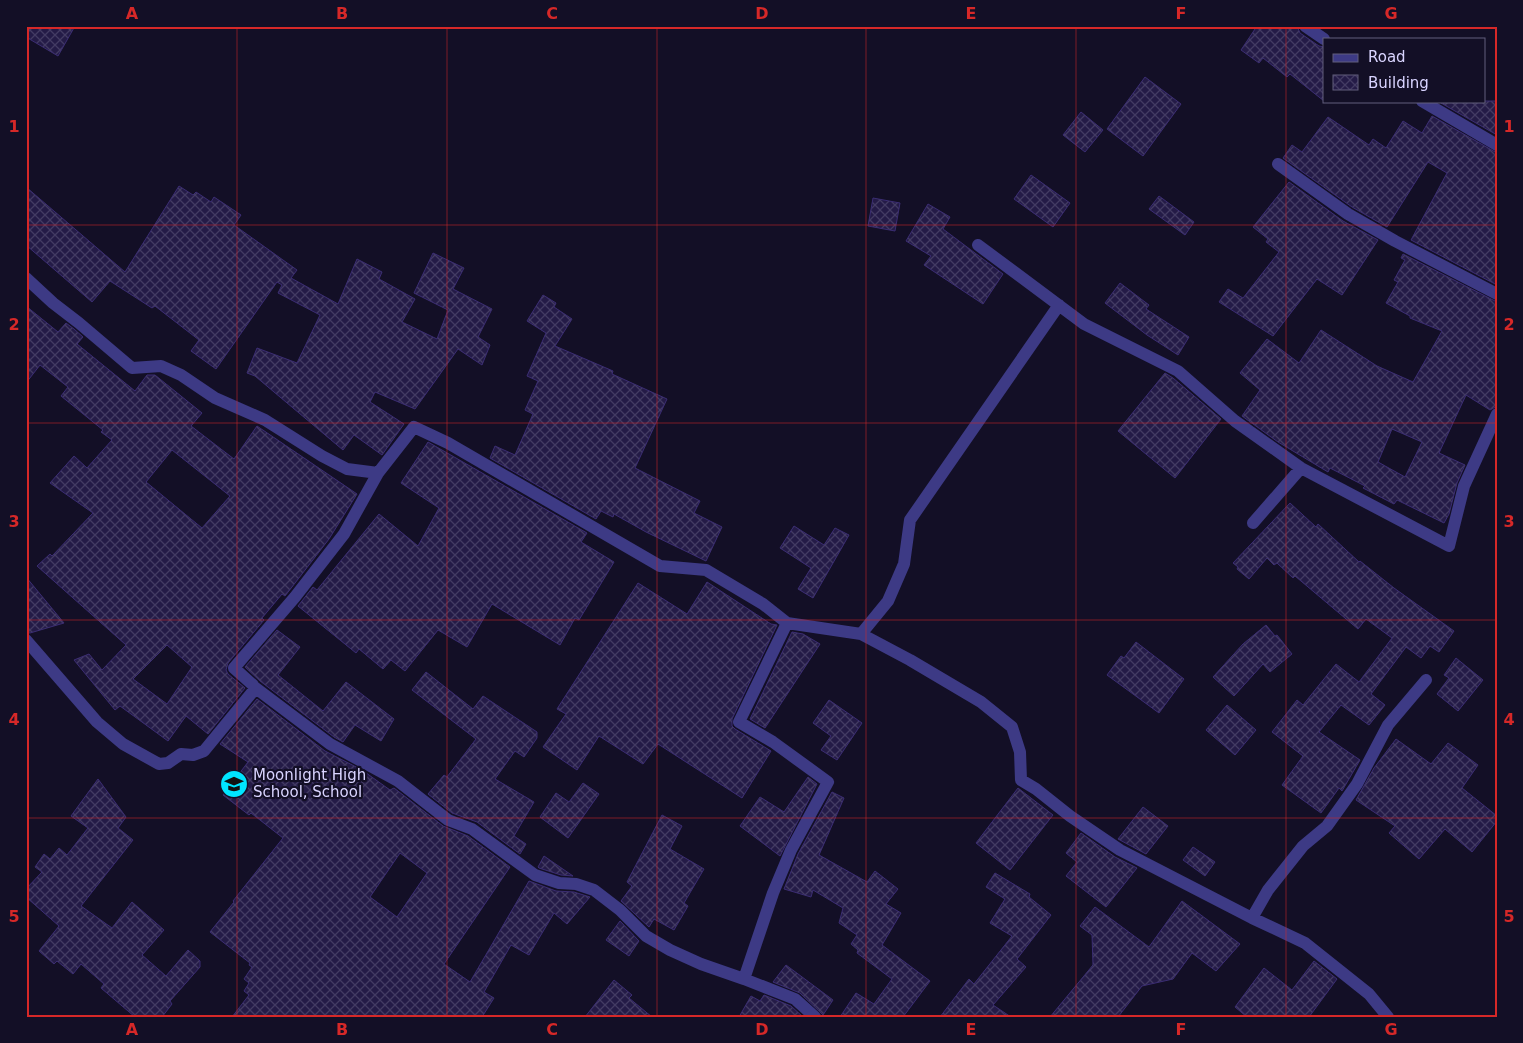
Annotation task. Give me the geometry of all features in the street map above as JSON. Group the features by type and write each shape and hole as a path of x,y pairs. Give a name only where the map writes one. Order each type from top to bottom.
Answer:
{"street":[{"path":"1305,26 1323,38"},
{"path":"1424,102 1497,145"},
{"path":"1278,164 1348,214 1395,241 1497,294"},
{"path":"978,245 1084,324 1178,371 1236,421 1301,468 1449,546 1464,486 1497,414"},
{"path":"26,278 53,303 132,368 160,366 181,375 215,398 265,420 322,456 347,468 378,473"},
{"path":"861,634 888,602 904,564 910,520 1059,305"},
{"path":"815,1017 795,999 701,964 670,950 646,936 620,910 594,890 576,884 559,883 534,875 472,829 448,820 398,781 330,744 253,686 234,668 295,597 344,534 378,473 414,427 448,443 660,566 706,570 763,604 787,623 861,634 910,660 980,702 1012,727 1020,752 1021,780 1120,850 1305,944 1369,994 1388,1017"},
{"path":"1253,523 1301,468"},
{"path":"744,979 777,884 792,850 828,782 773,742 739,722 787,623"},
{"path":"26,640 97,722 123,744 159,764 168,763 181,754 193,755 204,751 254,690 253,686"},
{"path":"1252,918 1274,882 1303,846 1327,826 1356,784 1388,725 1426,680"}],"building":[{"path":"26,26 75,26 58,56 26,37"},
{"path":"1257,26 1297,26 1300,33 1323,47 1323,100 1290,74 1287,77 1263,58 1259,63 1241,50"},
{"path":"1145,77 1181,104 1143,156 1107,129"},
{"path":"1497,101 1497,135 1441,103"},
{"path":"1081,112 1103,130 1085,152 1063,135"},
{"path":"1432,116 1497,153 1497,285 1411,240 1447,173 1428,162 1387,227 1352,207 1283,158 1292,145 1302,152 1328,117 1369,145 1373,139 1386,148 1403,121 1422,133"},
{"path":"1031,175 1070,203 1053,227 1014,199"},
{"path":"1289,182 1343,221 1378,240 1342,295 1317,279 1273,336 1219,302 1228,289 1243,298 1279,252 1266,242 1268,239 1253,227"},
{"path":"179,186 193,195 196,192 211,202 214,197 241,215 234,225 297,270 291,278 338,304 357,259 382,272 379,279 415,299 402,322 437,339 448,310 414,293 433,253 464,268 453,289 492,309 478,337 490,345 482,365 458,349 415,409 375,392 370,402 404,424 382,455 354,435 343,450 255,376 247,373 257,348 297,363 320,315 278,293 282,285 277,282 216,369 191,351 199,340 155,306 152,308 110,281 92,302 26,245 26,187 125,272"},
{"path":"1159,196 1194,222 1185,235 1149,209"},
{"path":"873,198 900,203 895,231 868,226"},
{"path":"928,204 950,217 943,229 1003,274 983,304 924,265 931,256 906,241"},
{"path":"1403,254 1497,302 1497,406 1490,410 1466,395 1439,453 1465,465 1457,483 1449,514 1444,523 1397,500 1394,504 1330,468 1328,472 1278,442 1242,416 1260,390 1240,373 1267,339 1299,363 1321,330 1377,366 1413,382 1442,331 1410,318 1410,316 1386,303 1398,282 1394,280 1405,260 1401,258","holes":["1392,429 1422,442 1405,477 1378,462"]},
{"path":"1120,283 1149,305 1146,309 1189,337 1178,355 1147,335 1105,303"},
{"path":"543,295 556,303 554,307 572,319 555,346 613,371 612,374 667,399 635,468 700,501 694,513 722,527 706,561 614,514 613,517 601,511 596,519 490,458 495,446 515,455 533,414 525,410 538,381 527,376 546,333 527,321"},
{"path":"26,306 58,332 66,323 74,329 83,337 77,344 135,391 147,375 155,375 202,413 191,426 234,459 257,426 357,494 329,539 285,596 282,594 262,618 264,620 228,663 226,670 228,674 245,688 208,734 186,716 168,741 120,706 115,710 74,660 89,654 102,670 126,645 37,566 50,554 52,556 93,513 50,483 74,456 87,468 112,440 101,432 103,430 61,396 68,387 40,365 26,383","holes":["172,450 230,496 202,528 146,482","167,645 192,667 167,704 133,679"]},
{"path":"1165,373 1221,419 1175,478 1118,431"},
{"path":"428,442 587,533 581,542 614,562 579,620 575,618 560,645 492,604 467,647 438,630 405,671 391,660 383,669 359,649 356,653 298,606 313,587 317,590 379,514 418,546 439,508 401,483"},
{"path":"1290,503 1316,527 1318,524 1359,562 1454,631 1439,652 1430,646 1421,658 1406,647 1371,694 1385,705 1369,725 1341,705 1319,732 1360,760 1342,791 1339,788 1321,813 1282,785 1303,756 1272,732 1297,700 1303,705 1336,664 1359,682 1392,638 1366,619 1358,629 1295,576 1293,578 1277,563 1274,565 1267,558 1249,579 1237,569 1238,567 1233,563"},
{"path":"794,526 824,545 835,528 849,535 813,598 798,589 811,568 780,548"},
{"path":"26,577 64,623 30,633 26,632"},
{"path":"707,582 771,624 777,625 732,719 732,726 735,729 771,751 742,798 658,744 643,764 599,736 577,770 543,747 566,714 557,709 638,583 687,614"},
{"path":"1266,625 1275,636 1277,635 1292,654 1270,672 1263,664 1234,696 1213,677 1243,644"},
{"path":"277,630 300,647 278,675 323,711 346,682 394,719 381,741 355,725 343,742 260,681 245,667"},
{"path":"792,632 803,634 820,644 765,728 750,719"},
{"path":"1136,642 1184,679 1159,713 1107,675 1121,656 1124,658"},
{"path":"1456,658 1483,680 1458,711 1437,694 1449,678 1444,675"},
{"path":"426,672 473,709 483,696 537,732 537,738 524,757 515,751 495,779 534,802 514,836 526,844 520,854 477,822 452,813 428,794 444,775 447,777 476,739 412,690"},
{"path":"257,699 325,751 362,770 390,790 394,788 443,826 468,836 510,867 444,964 470,982 529,881 556,891 574,892 590,897 567,924 554,913 529,955 511,945 484,992 494,998 482,1017 232,1017 249,995 244,991 249,983 244,979 252,967 249,965 250,963 210,932 283,838 251,813 249,815 223,795 248,762 220,744","holes":["400,853 427,873 397,917 370,897"]},
{"path":"829,700 862,723 837,760 821,750 831,736 813,723"},
{"path":"1227,705 1256,730 1235,755 1206,730"},
{"path":"1396,739 1431,764 1448,743 1478,765 1462,788 1497,816 1497,821 1472,852 1445,829 1419,859 1389,833 1395,826 1356,800 1374,768"},
{"path":"808,777 817,784 780,856 740,826 760,797 784,812"},
{"path":"98,779 126,817 118,828 133,840 81,906 112,928 132,902 164,930 142,955 166,976 188,950 200,961 200,967 170,1001 172,1004 162,1017 135,1017 101,988 104,984 81,964 73,974 57,961 54,964 39,951 59,926 26,897 26,889 42,872 35,867 44,854 50,859 59,848 67,855 88,828 71,816"},
{"path":"583,783 599,794 568,838 540,817 556,793 569,802"},
{"path":"1018,788 1053,815 1010,870 976,843"},
{"path":"832,792 844,798 819,855 867,882 875,871 898,889 886,904 901,913 882,945 930,981 903,1017 840,1017 856,993 874,1004 892,979 857,953 858,950 851,944 857,935 839,923 843,908 813,890 811,897 784,889 798,854"},
{"path":"1143,807 1168,826 1146,854 1118,839"},
{"path":"662,815 682,826 670,849 704,869 684,903 688,906 674,930 654,919 649,927 621,901 632,886 627,882"},
{"path":"1081,833 1115,857 1137,868 1106,907 1066,876 1077,862 1066,853"},
{"path":"1193,847 1215,862 1205,876 1183,860"},
{"path":"544,856 573,876 561,875 539,868"},
{"path":"995,873 1030,894 1029,897 1051,915 1017,959 1026,967 993,1005 1011,1017 940,1017 969,979 974,984 1012,936 990,923 1005,899 986,887"},
{"path":"1182,901 1240,944 1216,971 1192,953 1173,979 1142,986 1118,1017 1050,1017 1093,965 1092,935 1080,926 1095,907 1149,947"},
{"path":"620,921 639,941 629,956 606,940"},
{"path":"1314,961 1337,979 1309,1017 1247,1017 1235,1007 1264,968 1292,990"},
{"path":"786,965 833,1000 823,1015 800,993 773,982"},
{"path":"614,980 632,995 629,998 652,1017 585,1017"},
{"path":"764,995 791,1006 803,1017 739,1017 751,996 760,1001"}],"place":[{"name":"Moonlight High School, School","path":"234,784"}]}
